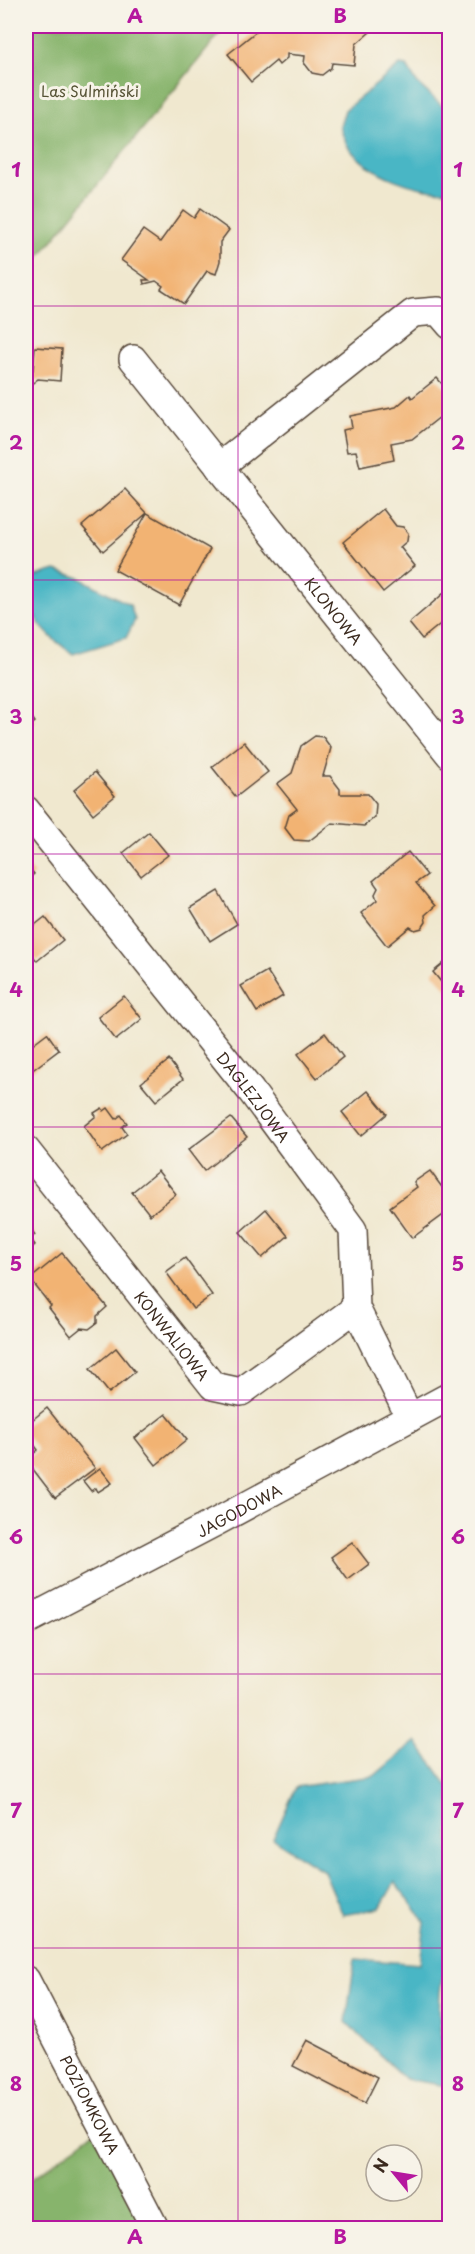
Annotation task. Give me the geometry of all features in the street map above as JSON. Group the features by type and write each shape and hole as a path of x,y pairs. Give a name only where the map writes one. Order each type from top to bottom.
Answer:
{"street":[{"path":"219,467 413,313 438,311 450,325"},
{"name":"KLONOWA","path":"133,359 450,755"},
{"name":"DAGLEZJOWA","path":"26,810 250,1091 353,1230 356,1308 410,1418"},
{"name":"KONWALIOWA","path":"26,1150 213,1386 241,1392 356,1308"},
{"name":"JAGODOWA","path":"26,1621 450,1396"},
{"name":"POZIOMKOWA","path":"26,1980 155,2229"}],"green space":[{"name":"Las Sulmiński","path":"26,26 226,26 26,273"},
{"path":"94,2132 145,2228 26,2228 26,2183"}],"water":[{"path":"400,65 407,66 417,83 449,112 449,191 422,188 394,180 358,158 349,148 344,137 340,126 345,110"},
{"path":"56,570 80,578 130,605 135,620 126,638 73,654 47,633 35,617 26,615 26,579"},
{"path":"416,1741 449,1788 450,1953 444,1969 439,2002 448,2086 405,2079 346,2022 355,1959 420,1964 425,1922 395,1882 380,1908 343,1915 324,1871 273,1839 296,1787 374,1776"}],"building":[{"path":"263,26 377,26 356,44 354,65 332,63 331,68 322,75 312,73 304,64 305,56 287,54 287,58 279,65 276,61 251,82 228,54"},
{"path":"200,209 229,230 220,242 220,261 216,274 207,271 184,304 161,289 163,286 156,281 144,284 143,280 149,280 121,260 143,230 160,242 183,210 194,218"},
{"path":"35,347 62,349 60,381 38,379 26,388 26,374 33,370"},
{"path":"437,378 450,393 450,409 412,439 391,443 394,460 360,467 356,451 347,452 343,430 352,428 350,416 396,407 410,395 412,398"},
{"path":"125,489 147,513 103,551 82,526"},
{"path":"383,509 396,526 403,527 408,533 407,541 400,547 415,566 383,592 343,542"},
{"path":"147,513 210,549 179,605 115,570"},
{"path":"450,588 450,616 422,639 409,623"},
{"path":"26,709 35,722 26,729"},
{"path":"315,736 323,737 331,748 323,776 330,776 340,789 340,794 368,794 376,804 375,817 364,826 332,823 309,841 294,840 285,828 289,815 297,809 277,784 292,773 301,746"},
{"path":"244,742 268,772 236,797 212,767"},
{"path":"95,772 115,796 93,814 74,790"},
{"path":"149,832 168,855 141,876 123,853"},
{"path":"408,852 427,875 416,883 435,906 425,915 426,922 422,928 415,930 410,927 387,946 361,913 377,900 375,894 378,888 373,881"},
{"path":"26,864 34,874 26,881"},
{"path":"218,891 237,924 210,941 190,908"},
{"path":"45,917 63,940 37,961 26,947 26,932"},
{"path":"450,958 450,993 433,972"},
{"path":"267,971 283,996 257,1012 241,986"},
{"path":"124,996 142,1019 116,1040 98,1017"},
{"path":"47,1033 59,1050 30,1072 26,1066 26,1049"},
{"path":"325,1033 343,1057 317,1078 298,1054"},
{"path":"169,1060 183,1079 156,1101 141,1083"},
{"path":"368,1091 387,1114 361,1136 342,1112"},
{"path":"102,1108 104,1111 108,1108 116,1119 121,1115 127,1123 122,1127 127,1134 102,1152 84,1126 96,1116 94,1113"},
{"path":"231,1118 247,1137 204,1171 188,1150"},
{"path":"158,1171 176,1194 150,1215 132,1192"},
{"path":"430,1171 450,1198 450,1210 412,1238 390,1207 417,1187 414,1182"},
{"path":"266,1209 288,1236 262,1258 240,1232"},
{"path":"27,1223 35,1235 30,1238 35,1245 26,1253"},
{"path":"62,1253 107,1307 97,1316 97,1323 89,1329 81,1328 71,1336 30,1279"},
{"path":"185,1258 212,1295 193,1309 166,1272"},
{"path":"116,1348 135,1372 109,1393 90,1369"},
{"path":"47,1408 95,1468 55,1498 26,1460 38,1450 26,1434 26,1425"},
{"path":"166,1414 187,1440 156,1465 135,1438"},
{"path":"100,1468 112,1483 98,1492 96,1488 91,1491 83,1481"},
{"path":"352,1542 369,1564 348,1580 331,1557"},
{"path":"307,2040 378,2077 365,2103 293,2066"}]}
